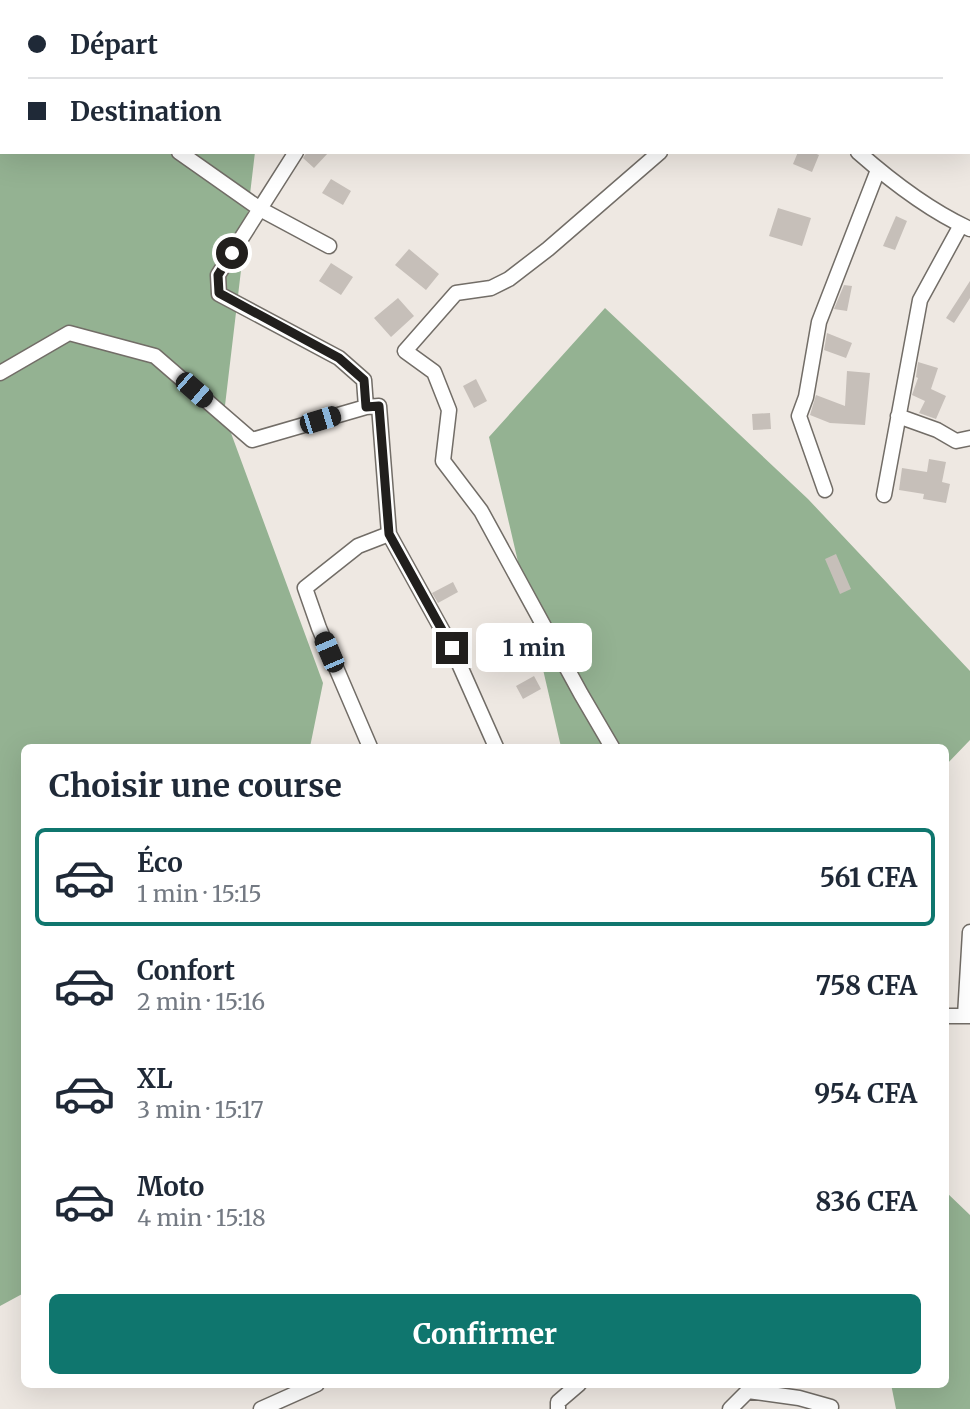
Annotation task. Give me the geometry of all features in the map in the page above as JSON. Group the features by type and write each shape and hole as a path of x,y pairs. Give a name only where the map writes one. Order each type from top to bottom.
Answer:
{"street":[{"path":"181,154 260,208 329,246"},
{"path":"295,154 218,275 219,293 339,358 364,380 366,407"},
{"path":"610,744 481,511 443,461 449,410 434,372 405,351 456,293 491,288 509,279 559,240 658,154"},
{"path":"860,154 878,170 965,227 920,300 884,495"},
{"path":"825,490 799,416 806,397 819,322 878,170"},
{"path":"0,373 69,333 155,356 252,440 366,407 379,406 389,534 452,648 495,744"},
{"path":"898,416 937,430 957,441 970,438"},
{"path":"369,744 318,628 305,588 358,547 389,534"},
{"path":"949,1016 967,1016 970,932"},
{"path":"261,1409 308,1388"},
{"path":"558,1409 558,1402 574,1388"},
{"path":"730,1409 748,1391 799,1398 831,1407"}],"green space":[{"path":"0,154 255,154 224,414 323,683 311,744 21,744 21,1295 0,1306"},
{"path":"605,308 808,499 970,671 970,740 949,762 949,744 560,744 489,437"},
{"path":"949,1195 970,1215 970,1409 896,1409 892,1388 949,1388"}],"building":[{"path":"306,154 327,154 314,168 303,158"},
{"path":"797,154 819,155 812,172 793,164"},
{"path":"331,179 351,191 343,205 322,193"},
{"path":"778,208 811,218 802,246 769,236"},
{"path":"896,216 907,221 895,250 883,246"},
{"path":"409,249 439,274 426,290 395,265"},
{"path":"331,263 353,277 341,295 319,281"},
{"path":"970,281 970,298 954,323 946,318"},
{"path":"844,285 852,286 847,311 834,309"},
{"path":"398,298 414,316 391,337 374,318"},
{"path":"827,333 852,343 846,358 824,350"},
{"path":"918,362 938,368 931,389 946,396 936,419 919,413 925,401 912,395 918,378"},
{"path":"847,371 870,373 865,425 830,423 810,415 816,395 845,406"},
{"path":"476,379 487,401 474,408 463,386"},
{"path":"770,413 771,429 753,430 752,414"},
{"path":"929,459 946,462 942,482 950,484 946,503 923,499 924,494 899,490 902,468 927,472"},
{"path":"836,554 851,589 840,594 825,559"},
{"path":"453,582 458,592 438,603 432,593"},
{"path":"534,676 541,689 523,699 516,686"}],"route":[{"path":"232,253 218,275 219,293 339,358 364,380 366,407 379,406 389,534 452,648"}]}
